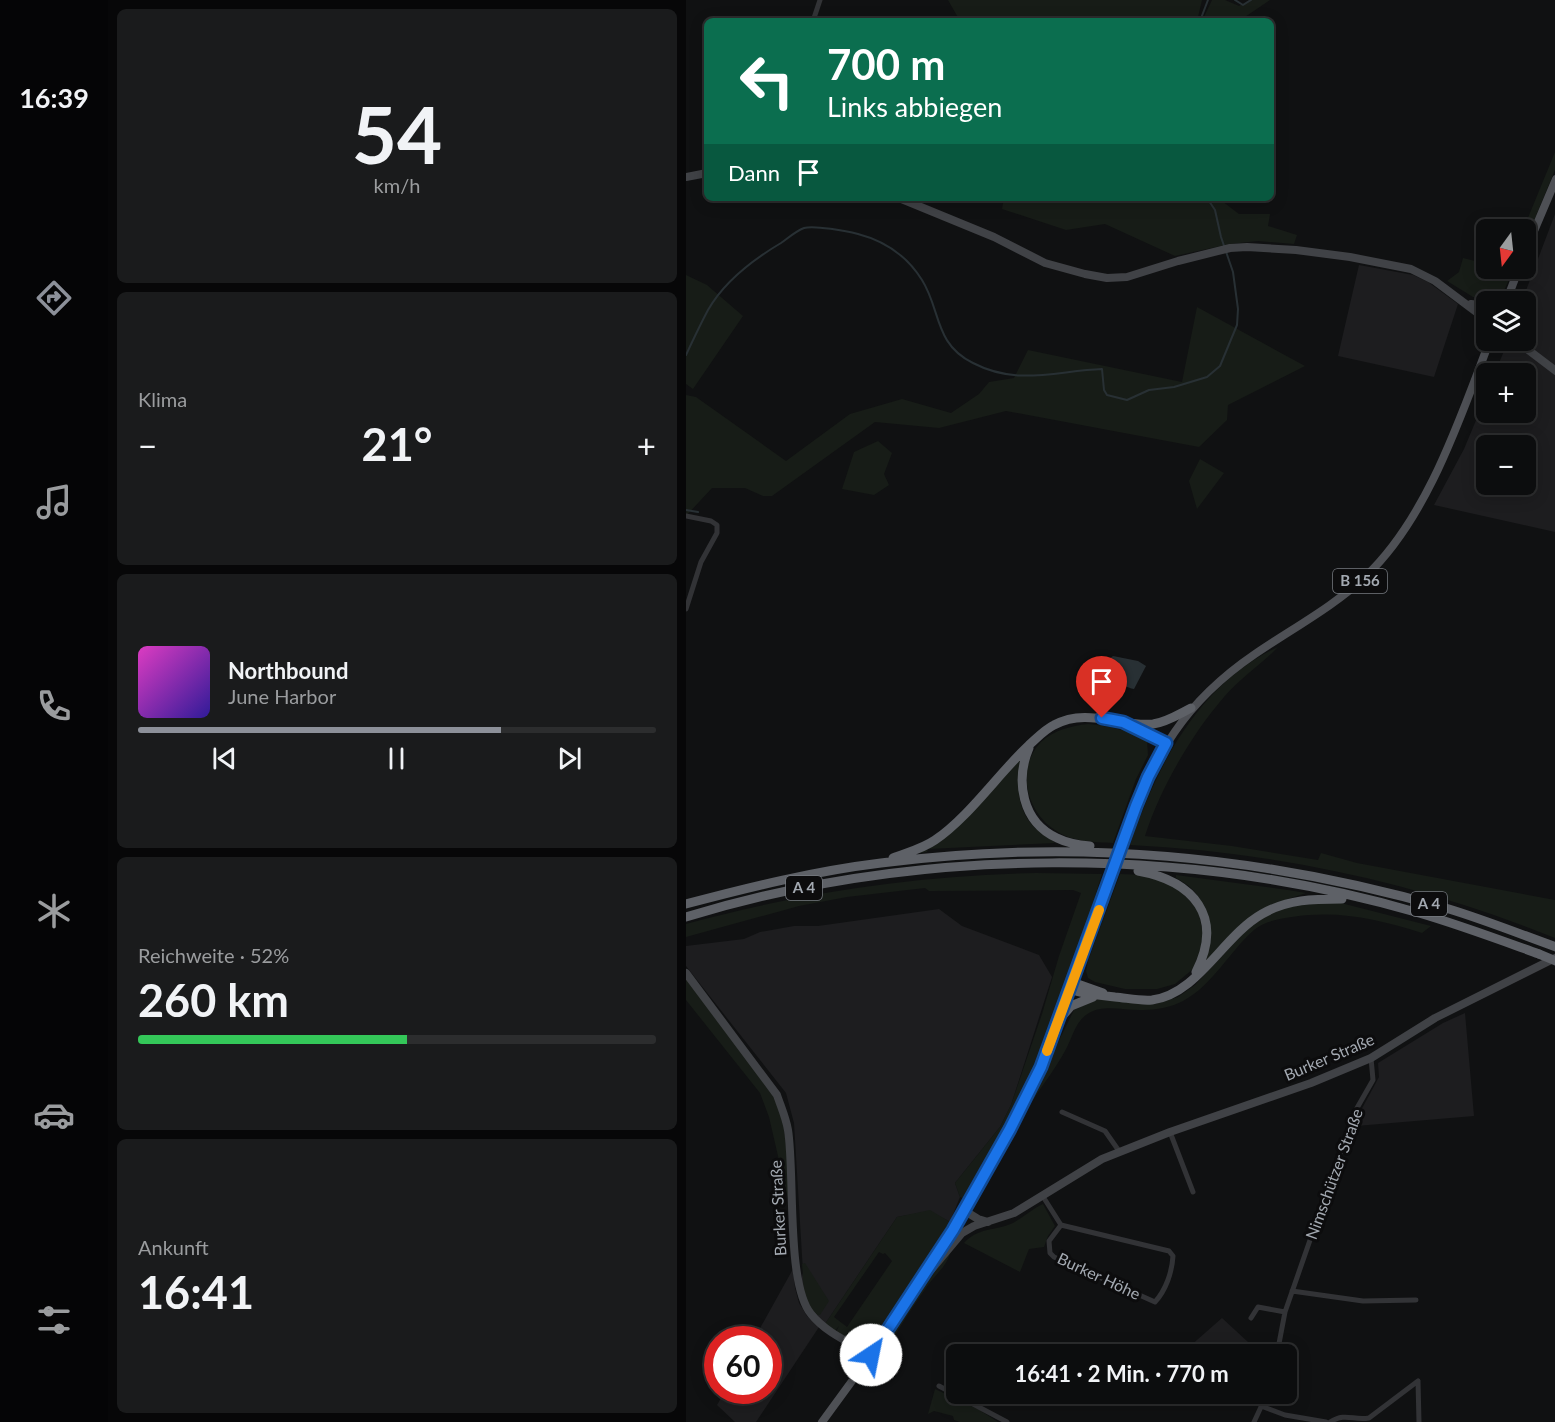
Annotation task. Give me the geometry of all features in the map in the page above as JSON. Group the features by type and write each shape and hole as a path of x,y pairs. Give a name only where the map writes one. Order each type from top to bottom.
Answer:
{"highway":[{"path":"880,863 921,848 943,834 1031,743 1051,727 1073,718 1091,717 1155,724 1191,708"},
{"path":"1123,722 1166,743"},
{"path":"1031,743 1024,764 1022,783 1025,803 1035,822 1052,836 1066,842 1124,852"},
{"name":"A 4","path":"686,904 788,878 880,863 953,855 1065,850 1124,852 1232,863 1340,881 1451,910 1556,947"},
{"name":"A 4","path":"686,917 784,892 895,874 1012,864 1152,867 1289,884 1360,899 1447,922 1556,959"},
{"path":"1100,865 1160,876 1180,885 1190,894 1202,912 1206,934 1204,956 1193,977"},
{"path":"1071,986 1095,996 1156,999 1176,992 1244,926 1269,910 1308,899 1360,899"},
{"path":"1071,986 1114,997"},
{"path":"1059,1020 1071,1006 1095,996"}],"main road":[{"path":"1536,226 1556,179"},
{"name":"B 156","path":"822,1422 924,1278 965,1211 1037,1076 1148,777 1166,743 1191,708 1214,685 1234,669 1337,601 1367,575 1394,544 1432,480 1485,351"}],"street":[{"path":"814,18 820,0"},
{"path":"686,177 704,174"},
{"path":"906,201 983,232 1044,263 1107,278 1127,278 1178,261 1230,248 1296,249 1405,267 1435,281 1476,311"},
{"path":"1464,302 1476,306"},
{"path":"1530,351 1556,371"},
{"path":"686,516 711,521 717,525 717,533 699,566 686,609"},
{"name":"Burker Straße","path":"924,1278 962,1233 974,1226 1014,1213 1119,1151 1311,1083 1371,1058 1435,1018 1556,959"},
{"name":"Burker Straße","path":"686,973 777,1095 784,1114 791,1157 796,1268 803,1302 819,1323 871,1355"},
{"name":"Nimschützer Straße","path":"1279,1344 1285,1312 1349,1128 1373,1080 1371,1058"},
{"path":"1062,1112 1105,1131 1119,1151"},
{"path":"1170,1132 1193,1192"},
{"name":"Burker Höhe","path":"1042,1195 1061,1226 1169,1251 1173,1256 1173,1265 1163,1293 1155,1302 1054,1257 1050,1253 1049,1241 1061,1226"},
{"path":"965,1211 978,1219 990,1222"},
{"path":"1292,1291 1363,1301 1416,1300"},
{"path":"1251,1318 1258,1307 1285,1312"},
{"path":"1254,1422 1261,1406 1285,1415 1324,1422 1344,1416 1357,1419 1369,1418 1418,1381 1419,1422"},
{"path":"939,1386 1007,1422"}],"shaded area":[{"path":"948,0 1202,0 1198,18 958,18"},
{"path":"1212,0 1225,0 1239,6 1249,0 1270,0 1243,18 1203,18"},
{"path":"1555,152 1555,170 1535,219 1528,219"},
{"path":"1003,201 1222,201 1239,214 1270,214 1268,226 1297,235 1294,244 1258,241 1230,244 1175,256 1105,224 1066,230 1002,209"},
{"path":"1555,214 1555,532 1434,505 1464,449 1476,420 1476,423 1536,423 1536,363 1499,363 1504,351 1536,351 1536,291 1526,291 1530,279 1536,279 1536,264"},
{"path":"1463,258 1476,261 1476,279 1509,279 1504,291 1476,291 1476,297 1473,297 1447,281 1459,272"},
{"path":"1359,265 1413,275 1428,282 1458,304 1434,377 1338,356"},
{"path":"686,275 707,285 743,316 693,389 686,384"},
{"path":"1197,307 1305,366 1228,405 1227,420 1199,447 1006,411 939,428 875,422 772,496 763,496 745,488 712,488 686,516 686,395 696,397 786,461 850,414 902,399 951,413 979,394 989,382 1014,378 1028,350 1182,382"},
{"path":"878,441 892,453 884,474 889,485 874,495 842,489 854,452"},
{"path":"1200,459 1224,473 1197,509 1189,481"},
{"path":"1278,647 1230,690 1188,745 1159,800 1145,836 1232,846 1318,860 1321,853 1357,863 1555,900 1555,938 1452,901 1346,874 1239,855 1130,845 1153,786 1184,730 1225,682 1250,663"},
{"path":"1113,656 1138,661 1146,666 1134,689 1117,681 1108,671 1106,666"},
{"path":"1088,724 1119,729 1147,741 1148,755 1136,779 1113,843 1091,842 1061,834 1045,822 1037,812 1028,789 1028,765 1041,742 1051,734 1063,729"},
{"path":"1022,753 1018,784 1024,812 1036,829 1055,843 928,849 927,852 904,855 932,844"},
{"path":"1036,873 1102,874 1079,948 1040,1054 1003,1132 963,1198 960,1197 955,1183 1000,1127 1011,1105 1081,893 1073,890 929,891 925,888 847,897 799,906 686,937 686,924 816,895 903,882"},
{"path":"1120,874 1145,875 1173,884 1198,909 1204,939 1193,969 1175,984 1157,989 1125,989 1095,982 1088,978 1086,971 1088,961"},
{"path":"1176,875 1306,893 1285,900 1204,964 1206,926 1202,904 1197,894 1176,878"},
{"path":"1337,902 1431,926 1422,933 1373,920 1342,915 1309,915 1263,924 1245,939 1203,986 1183,1001 1153,1009 1095,1010 1084,1016 1054,1070 1033,1100 1031,1097 1074,1010 1097,999 1155,1004 1178,997 1195,985 1249,927 1271,913 1296,904"},
{"path":"939,909 962,926 1039,955 1052,977 1011,1105 1000,1127 955,1183 960,1197 950,1222 930,1211 897,1217 825,1324 811,1309 801,1282 803,1272 794,1123 786,1093 686,966 686,946 744,939 760,932 794,926 818,926"},
{"path":"686,973 776,1095 783,1115 793,1221 769,1117 760,1093 686,1000"},
{"path":"1465,1013 1474,1116 1356,1126 1359,1114 1379,1077 1378,1063 1443,1023"},
{"path":"1043,1204 1055,1226 1044,1247 1029,1249 1020,1272 964,1243 975,1234 1007,1226"},
{"path":"930,1210 950,1222 874,1340 864,1343 855,1341 836,1332 839,1326 835,1331 825,1324 897,1217","holes":["879,1252 885,1253 892,1261 847,1327 834,1317"]},
{"path":"951,1250 945,1265 910,1311 884,1357 880,1356 879,1353"},
{"path":"805,1263 829,1301 820,1315 817,1315 811,1308 805,1297 802,1264"},
{"path":"793,1269 799,1303 807,1316 819,1327 782,1383 782,1326 761,1326"},
{"path":"1222,1318 1250,1344 1192,1344"},
{"path":"935,1389 946,1394 946,1404 967,1404 998,1422 960,1422 954,1420 953,1416 934,1411 928,1414"},
{"path":"768,1404 756,1422 735,1422 717,1405"}],"waterway":[{"path":"1201,18 1208,0"},
{"path":"1235,0 1243,5 1251,0"},
{"path":"686,355 708,310 731,281 750,264 795,233 804,228 815,227 846,231 868,237 886,245 902,257 922,280 940,326 951,346 973,363 989,370 1021,376 1102,369 1104,390 1107,395 1127,400 1149,390 1174,387 1207,377 1220,366 1237,325 1238,309 1233,272 1215,210 1209,201"},
{"path":"686,510 698,512"}],"slow traffic":[{"path":"1047,1051 1099,910"}],"route":[{"path":"871,1355 924,1278 973,1197 1041,1067 1136,806 1166,743 1123,722 1102,718"}]}
